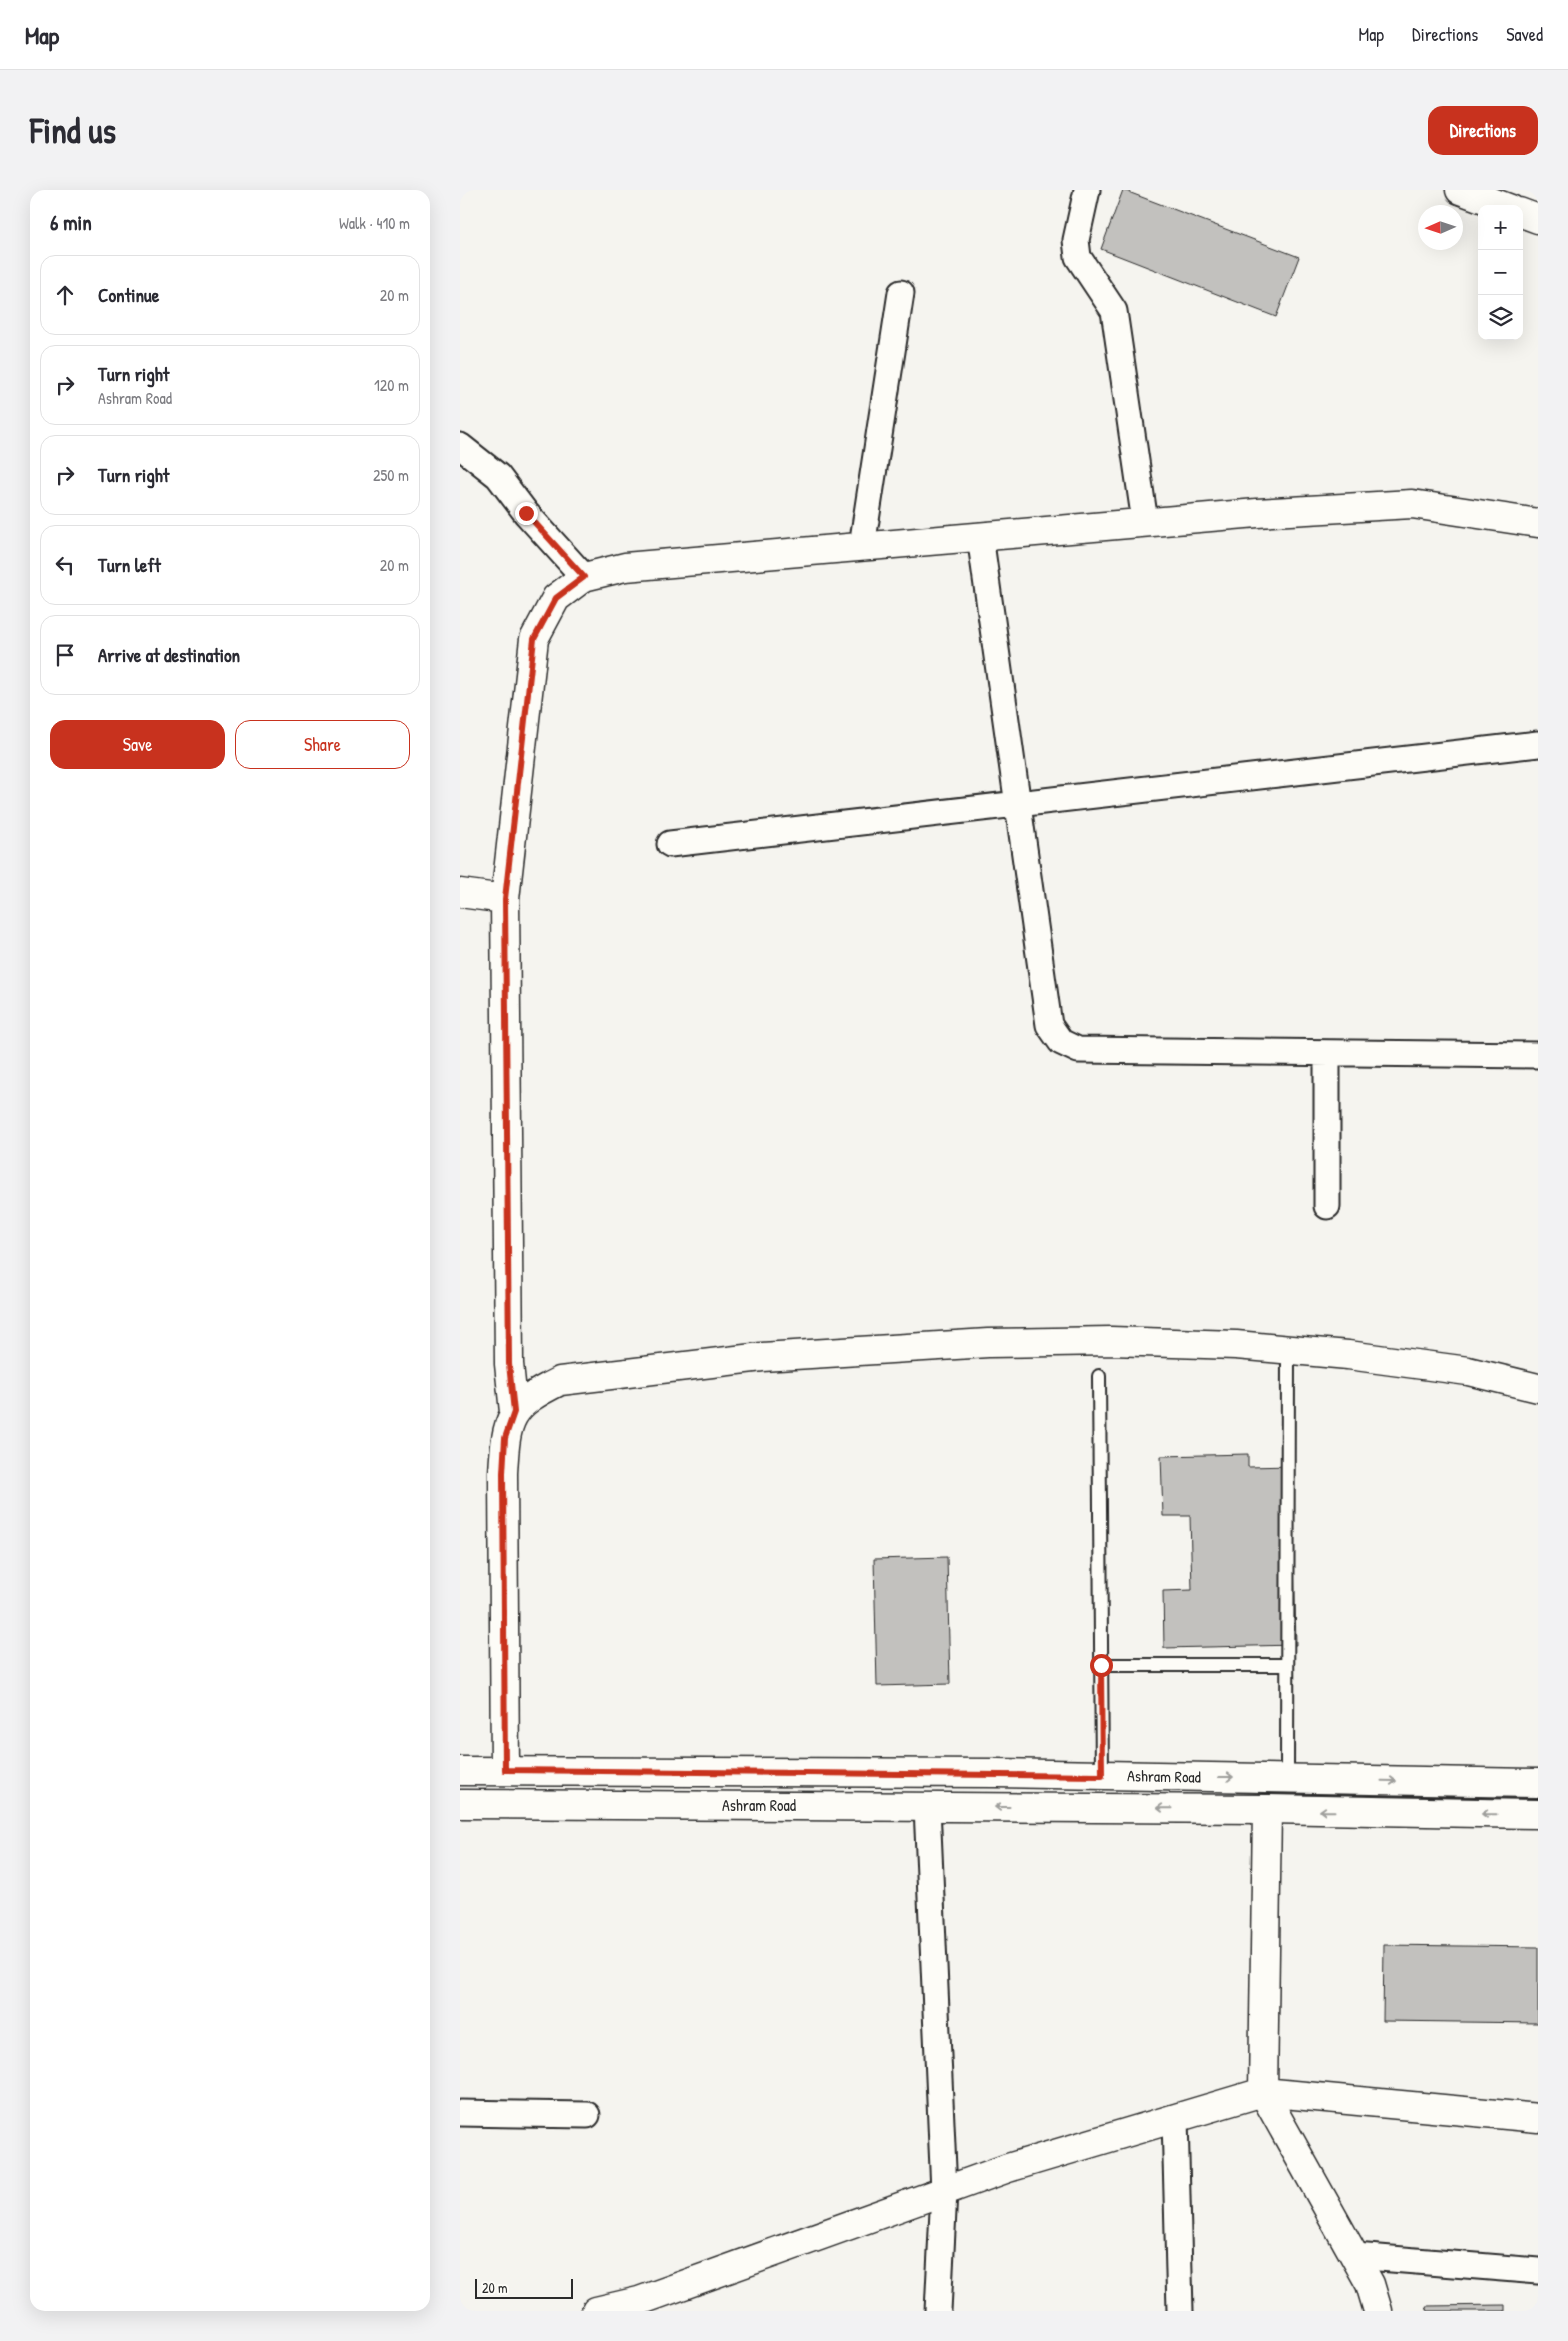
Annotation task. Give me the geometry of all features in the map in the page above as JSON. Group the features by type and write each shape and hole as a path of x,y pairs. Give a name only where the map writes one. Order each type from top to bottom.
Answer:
{"main road":[{"path":"1460,190 1501,205"},
{"path":"1523,213 1538,218"},
{"path":"505,1770 503,1473 505,1438 514,1412 509,1364 505,899 534,639 556,598 584,577 625,567 1257,513 1412,504 1538,523"},
{"path":"460,893 505,899"},
{"path":"514,1412 532,1395 560,1381 762,1357 988,1343 1227,1344 1468,1371 1538,1388"},
{"name":"Ashram Road","path":"460,1771 1102,1776 1538,1783"},
{"name":"Ashram Road","path":"460,1804 1267,1809 1538,1814"},
{"path":"1267,1809 1263,2092 1370,2284 1378,2311"},
{"path":"596,2311 639,2301 1008,2168 1263,2092 1538,2118"}],"street":[{"path":"1087,190 1076,240 1078,257 1114,311 1145,522"},
{"path":"862,546 901,293"},
{"path":"460,446 498,476 526,513 584,577"},
{"path":"980,536 1049,1025 1061,1042 1078,1050 1538,1055"},
{"path":"670,844 1018,802 1538,744"},
{"path":"1326,1053 1327,1206"},
{"path":"927,1806 944,2191 938,2311"},
{"path":"460,2113 587,2115"},
{"path":"1175,2118 1180,2311"},
{"path":"1355,2256 1538,2271"}],"lane":[{"path":"1286,1779 1288,1350"},
{"path":"1098,1376 1102,1776"},
{"path":"1101,1665 1287,1665"}],"building":[{"path":"1123,190 1299,257 1276,317 1101,249"},
{"path":"1248,1454 1248,1467 1292,1466 1296,1645 1164,1648 1163,1591 1192,1590 1190,1516 1163,1516 1161,1456"},
{"path":"947,1557 950,1684 877,1686 874,1559"},
{"path":"1384,1945 1538,1947 1538,2023 1383,2021"},
{"path":"1505,2305 1505,2311 1428,2311 1426,2306"}],"route":[{"path":"526,513 584,577 556,598 534,639 505,899 509,1364 514,1412 505,1438 503,1473 505,1770 1102,1776 1101,1665"}]}
